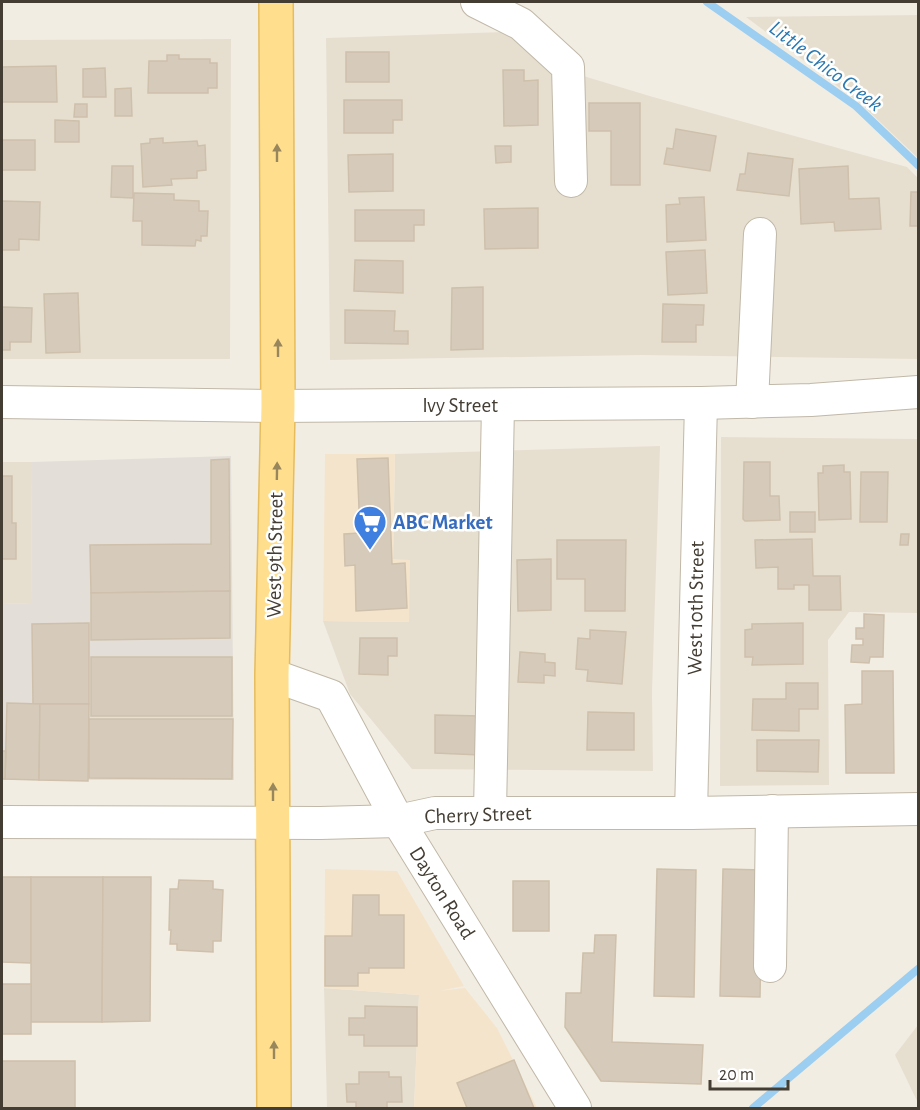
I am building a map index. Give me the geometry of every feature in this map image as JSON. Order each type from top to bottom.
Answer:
[{"type":"main road","name":"West 9th Street","points":[[274,1108],[272,675],[278,406],[276,2]]},
{"type":"street","points":[[477,2],[521,24],[568,67],[571,181]]},
{"type":"street","points":[[752,402],[760,234]]},
{"type":"street","name":"Ivy Street","points":[[2,402],[278,406],[701,403],[811,400],[918,392]]},
{"type":"street","name":"West 10th Street","points":[[691,813],[701,403]]},
{"type":"street","points":[[490,812],[498,405]]},
{"type":"street","name":"Dayton Road","points":[[272,675],[331,696],[398,822],[575,1108]]},
{"type":"street","name":"Cherry Street","points":[[2,822],[274,824],[398,822],[435,813],[691,813],[918,809]]},
{"type":"street","points":[[770,966],[772,811]]},
{"type":"shaded area","points":[[918,15],[918,158],[861,104],[746,17]]},
{"type":"shaded area","points":[[504,32],[547,65],[653,97],[907,167],[918,178],[918,359],[642,355],[330,360],[326,38]]},
{"type":"shaded area","points":[[231,39],[230,359],[2,359],[2,40]]},
{"type":"shaded area","points":[[721,437],[918,439],[918,613],[849,612],[828,640],[829,785],[720,786]]},
{"type":"shaded area","points":[[660,446],[652,692],[653,771],[412,769],[350,694],[323,621],[409,622],[409,560],[393,560],[395,454]]},
{"type":"shaded area","points":[[325,454],[395,454],[393,559],[410,560],[409,622],[323,621]]},
{"type":"shaded area","points":[[231,456],[234,780],[2,780],[2,604],[32,603],[31,462]]},
{"type":"shaded area","points":[[2,462],[31,462],[32,603],[2,604]]},
{"type":"shaded area","points":[[325,869],[397,871],[464,986],[439,991],[465,988],[497,1028],[537,1108],[414,1108],[419,995],[324,988]]},
{"type":"shaded area","points":[[324,988],[419,995],[414,1108],[327,1108]]},
{"type":"shaded area","points":[[918,1025],[918,1103],[895,1055]]},
{"type":"building","points":[[346,52],[389,52],[389,82],[346,82]]},
{"type":"building","points":[[167,55],[179,55],[179,59],[210,59],[210,63],[217,63],[217,88],[208,88],[208,93],[148,93],[149,61],[167,61]]},
{"type":"building","points":[[56,66],[57,102],[2,102],[2,67]]},
{"type":"building","points":[[105,68],[106,97],[83,97],[83,69]]},
{"type":"building","points":[[503,70],[524,70],[524,81],[538,80],[538,125],[504,126]]},
{"type":"building","points":[[131,88],[132,116],[115,116],[115,89]]},
{"type":"building","points":[[344,100],[402,100],[402,120],[393,120],[393,133],[344,133]]},
{"type":"building","points":[[589,103],[640,103],[640,185],[611,185],[611,131],[589,131]]},
{"type":"building","points":[[75,104],[87,104],[87,117],[74,117]]},
{"type":"building","points":[[55,120],[79,121],[79,142],[55,142]]},
{"type":"building","points":[[676,129],[716,136],[710,171],[664,164],[667,148],[673,149]]},
{"type":"building","points":[[163,138],[163,143],[197,141],[198,146],[205,145],[206,170],[197,171],[197,178],[171,179],[172,185],[143,187],[141,144],[150,143],[150,139]]},
{"type":"building","points":[[2,140],[35,140],[35,170],[2,170]]},
{"type":"building","points":[[495,146],[511,146],[511,162],[496,163]]},
{"type":"building","points":[[748,153],[793,159],[789,196],[737,190],[740,174],[745,174]]},
{"type":"building","points":[[393,154],[393,191],[349,192],[348,155]]},
{"type":"building","points":[[112,166],[133,166],[133,198],[111,197]]},
{"type":"building","points":[[848,166],[849,199],[879,198],[881,229],[835,231],[834,222],[801,224],[799,169]]},
{"type":"building","points":[[911,192],[918,192],[918,226],[910,226]]},
{"type":"building","points":[[134,193],[174,194],[174,200],[199,201],[199,211],[208,211],[207,236],[201,236],[201,241],[196,240],[195,246],[142,245],[142,221],[133,221]]},
{"type":"building","points":[[704,197],[706,240],[667,242],[666,205],[680,204],[679,198]]},
{"type":"building","points":[[2,201],[40,202],[39,240],[19,239],[19,250],[2,250]]},
{"type":"building","points":[[538,208],[538,248],[485,249],[484,209]]},
{"type":"building","points":[[355,210],[424,210],[424,225],[414,225],[414,241],[355,241]]},
{"type":"building","points":[[705,250],[707,293],[668,295],[666,252]]},
{"type":"building","points":[[355,260],[403,261],[403,293],[354,291]]},
{"type":"building","points":[[483,287],[483,349],[451,350],[452,288]]},
{"type":"building","points":[[78,293],[80,352],[46,353],[44,294]]},
{"type":"building","points":[[663,304],[704,305],[703,325],[696,325],[696,342],[662,342]]},
{"type":"building","points":[[2,307],[32,308],[31,342],[10,342],[10,350],[2,350]]},
{"type":"building","points":[[345,310],[395,311],[394,331],[408,331],[408,344],[345,343]]},
{"type":"building","points":[[388,458],[392,564],[405,563],[407,608],[356,611],[355,565],[345,566],[344,534],[360,533],[357,459]]},
{"type":"building","points":[[229,459],[230,591],[91,593],[90,545],[211,544],[211,460]]},
{"type":"building","points":[[744,462],[770,462],[770,496],[779,496],[780,520],[745,521],[743,519]]},
{"type":"building","points":[[844,465],[844,472],[850,472],[851,519],[819,520],[818,473],[823,473],[823,466]]},
{"type":"building","points":[[861,472],[888,472],[887,522],[860,522]]},
{"type":"building","points":[[2,476],[12,476],[12,523],[16,523],[16,559],[2,559]]},
{"type":"building","points":[[790,512],[815,512],[815,532],[790,532]]},
{"type":"building","points":[[901,534],[909,534],[908,545],[900,545]]},
{"type":"building","points":[[812,539],[813,576],[840,576],[841,610],[809,610],[809,585],[794,585],[794,589],[778,589],[778,567],[756,568],[755,540]]},
{"type":"building","points":[[557,540],[626,540],[625,611],[585,611],[585,579],[557,579]]},
{"type":"building","points":[[551,559],[551,610],[518,611],[517,560]]},
{"type":"building","points":[[230,591],[230,638],[91,640],[91,593]]},
{"type":"building","points":[[864,614],[884,615],[883,657],[870,657],[869,663],[851,662],[852,645],[863,645],[863,639],[856,639],[856,628],[864,628]]},
{"type":"building","points":[[89,623],[89,704],[33,704],[32,624]]},
{"type":"building","points":[[803,623],[803,664],[752,665],[753,657],[745,657],[745,630],[752,629],[752,624]]},
{"type":"building","points":[[590,630],[626,632],[622,684],[587,681],[588,670],[576,669],[578,638],[590,639]]},
{"type":"building","points":[[360,638],[397,638],[397,656],[388,656],[388,675],[359,674]]},
{"type":"building","points":[[520,652],[545,654],[545,662],[555,663],[555,676],[544,675],[544,683],[518,682]]},
{"type":"building","points":[[91,657],[232,657],[232,716],[91,716]]},
{"type":"building","points":[[862,671],[893,671],[894,773],[846,773],[845,705],[862,704]]},
{"type":"building","points":[[786,683],[818,683],[818,709],[799,709],[799,731],[752,730],[753,699],[786,699]]},
{"type":"building","points":[[7,703],[40,704],[39,780],[5,779]]},
{"type":"building","points":[[40,704],[89,704],[88,781],[39,780]]},
{"type":"building","points":[[588,712],[634,713],[634,750],[587,750]]},
{"type":"building","points":[[435,715],[481,716],[480,755],[435,753]]},
{"type":"building","points":[[89,719],[233,719],[232,779],[89,778]]},
{"type":"building","points":[[757,740],[819,740],[818,772],[757,771]]},
{"type":"building","points":[[2,751],[6,751],[5,779],[2,779]]},
{"type":"building","points":[[657,869],[696,870],[694,997],[654,996]]},
{"type":"building","points":[[723,869],[762,870],[760,997],[720,996]]},
{"type":"building","points":[[2,877],[31,877],[31,963],[2,962]]},
{"type":"building","points":[[31,877],[103,877],[102,1022],[31,1022]]},
{"type":"building","points":[[103,877],[151,877],[150,1021],[102,1022]]},
{"type":"building","points":[[179,880],[213,881],[213,889],[223,890],[221,941],[213,941],[213,952],[177,950],[177,944],[170,944],[170,889],[178,889]]},
{"type":"building","points":[[513,881],[549,881],[549,931],[513,931]]},
{"type":"building","points":[[353,895],[379,895],[379,915],[404,915],[404,968],[369,968],[369,973],[358,973],[358,986],[325,986],[325,936],[352,936]]},
{"type":"building","points":[[595,935],[616,935],[612,1042],[703,1045],[701,1084],[601,1081],[565,1027],[566,993],[581,993],[583,953],[594,953]]},
{"type":"building","points":[[2,984],[31,984],[31,1034],[2,1034]]},
{"type":"building","points":[[365,1006],[417,1007],[417,1046],[364,1046],[364,1035],[349,1035],[349,1018],[365,1018]]},
{"type":"building","points":[[514,1060],[534,1108],[467,1108],[457,1083]]},
{"type":"building","points":[[2,1061],[75,1061],[75,1108],[2,1108]]},
{"type":"building","points":[[359,1072],[389,1072],[389,1077],[401,1077],[402,1102],[387,1102],[387,1108],[356,1108],[356,1102],[347,1102],[346,1084],[359,1084]]},
{"type":"waterway","name":"Little Chico Creek","points":[[707,2],[856,106],[918,165]]},
{"type":"waterway","name":"Little Chico Creek","points":[[753,1108],[918,969]]},
{"type":"place","name":"ABC Market","points":[[370,551]]}]
